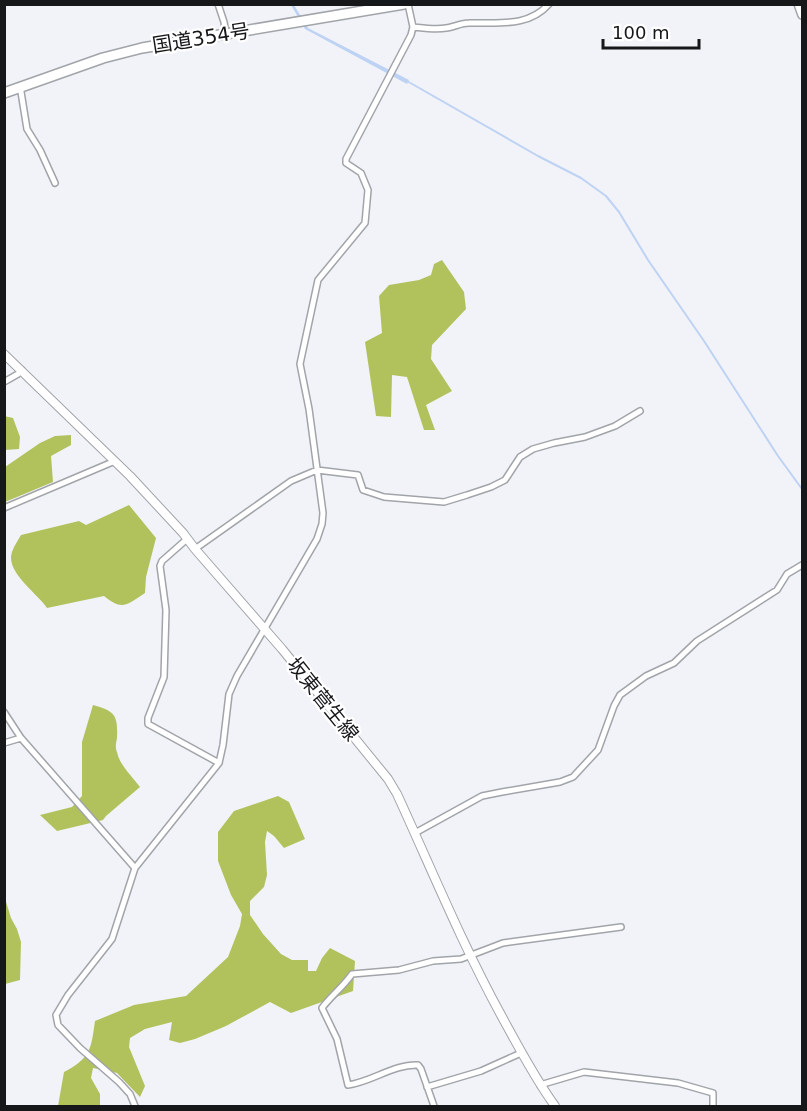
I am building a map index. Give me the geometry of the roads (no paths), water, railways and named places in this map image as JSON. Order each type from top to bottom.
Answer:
[{"type":"highway","name":"国道354号","points":[[4,93],[123,52],[406,4]]},
{"type":"main road","name":"坂東菅生線","points":[[4,354],[130,476],[188,539],[388,779],[493,1002],[520,1053],[555,1107]]},
{"type":"street","points":[[218,4],[226,34]]},
{"type":"street","points":[[135,1107],[130,1094],[119,1082],[58,1025],[56,1015],[68,995],[112,939],[135,868],[219,763],[229,694],[237,676],[317,539],[323,513],[309,409],[300,364],[318,280],[364,223],[368,190],[362,173],[346,163],[346,159],[411,34],[413,27],[406,4]]},
{"type":"street","points":[[413,27],[444,29],[466,23],[516,23],[543,11],[549,4]]},
{"type":"street","points":[[798,4],[802,15]]},
{"type":"street","points":[[21,87],[27,129],[40,150],[55,183]]},
{"type":"street","points":[[4,381],[22,370]]},
{"type":"street","points":[[195,549],[291,481],[317,470],[358,475],[363,490],[384,497],[444,502],[491,487],[505,480],[520,457],[533,449],[585,437],[615,426],[640,411]]},
{"type":"street","points":[[4,508],[115,461]]},
{"type":"street","points":[[188,539],[162,561],[160,566],[166,610],[164,677],[148,718],[148,724],[219,763]]},
{"type":"street","points":[[415,833],[482,796],[560,782],[573,777],[598,750],[620,695],[646,676],[674,663],[697,641],[777,590],[787,574],[802,565]]},
{"type":"street","points":[[4,712],[21,738],[135,868]]},
{"type":"street","points":[[4,743],[21,738]]},
{"type":"street","points":[[434,1107],[421,1069],[415,1064],[348,1085],[337,1039],[322,1008],[330,997],[344,986],[352,974],[399,970],[433,961],[461,959],[503,944],[621,927]]},
{"type":"street","points":[[427,1087],[481,1071],[520,1053]]},
{"type":"street","points":[[540,1085],[584,1072],[678,1083],[713,1093],[713,1107]]},
{"type":"water","points":[[291,5],[294,5],[308,28],[409,80],[407,84],[305,29]]},
{"type":"waterway","points":[[407,81],[581,178],[606,196],[619,212],[648,260],[802,489]]}]
